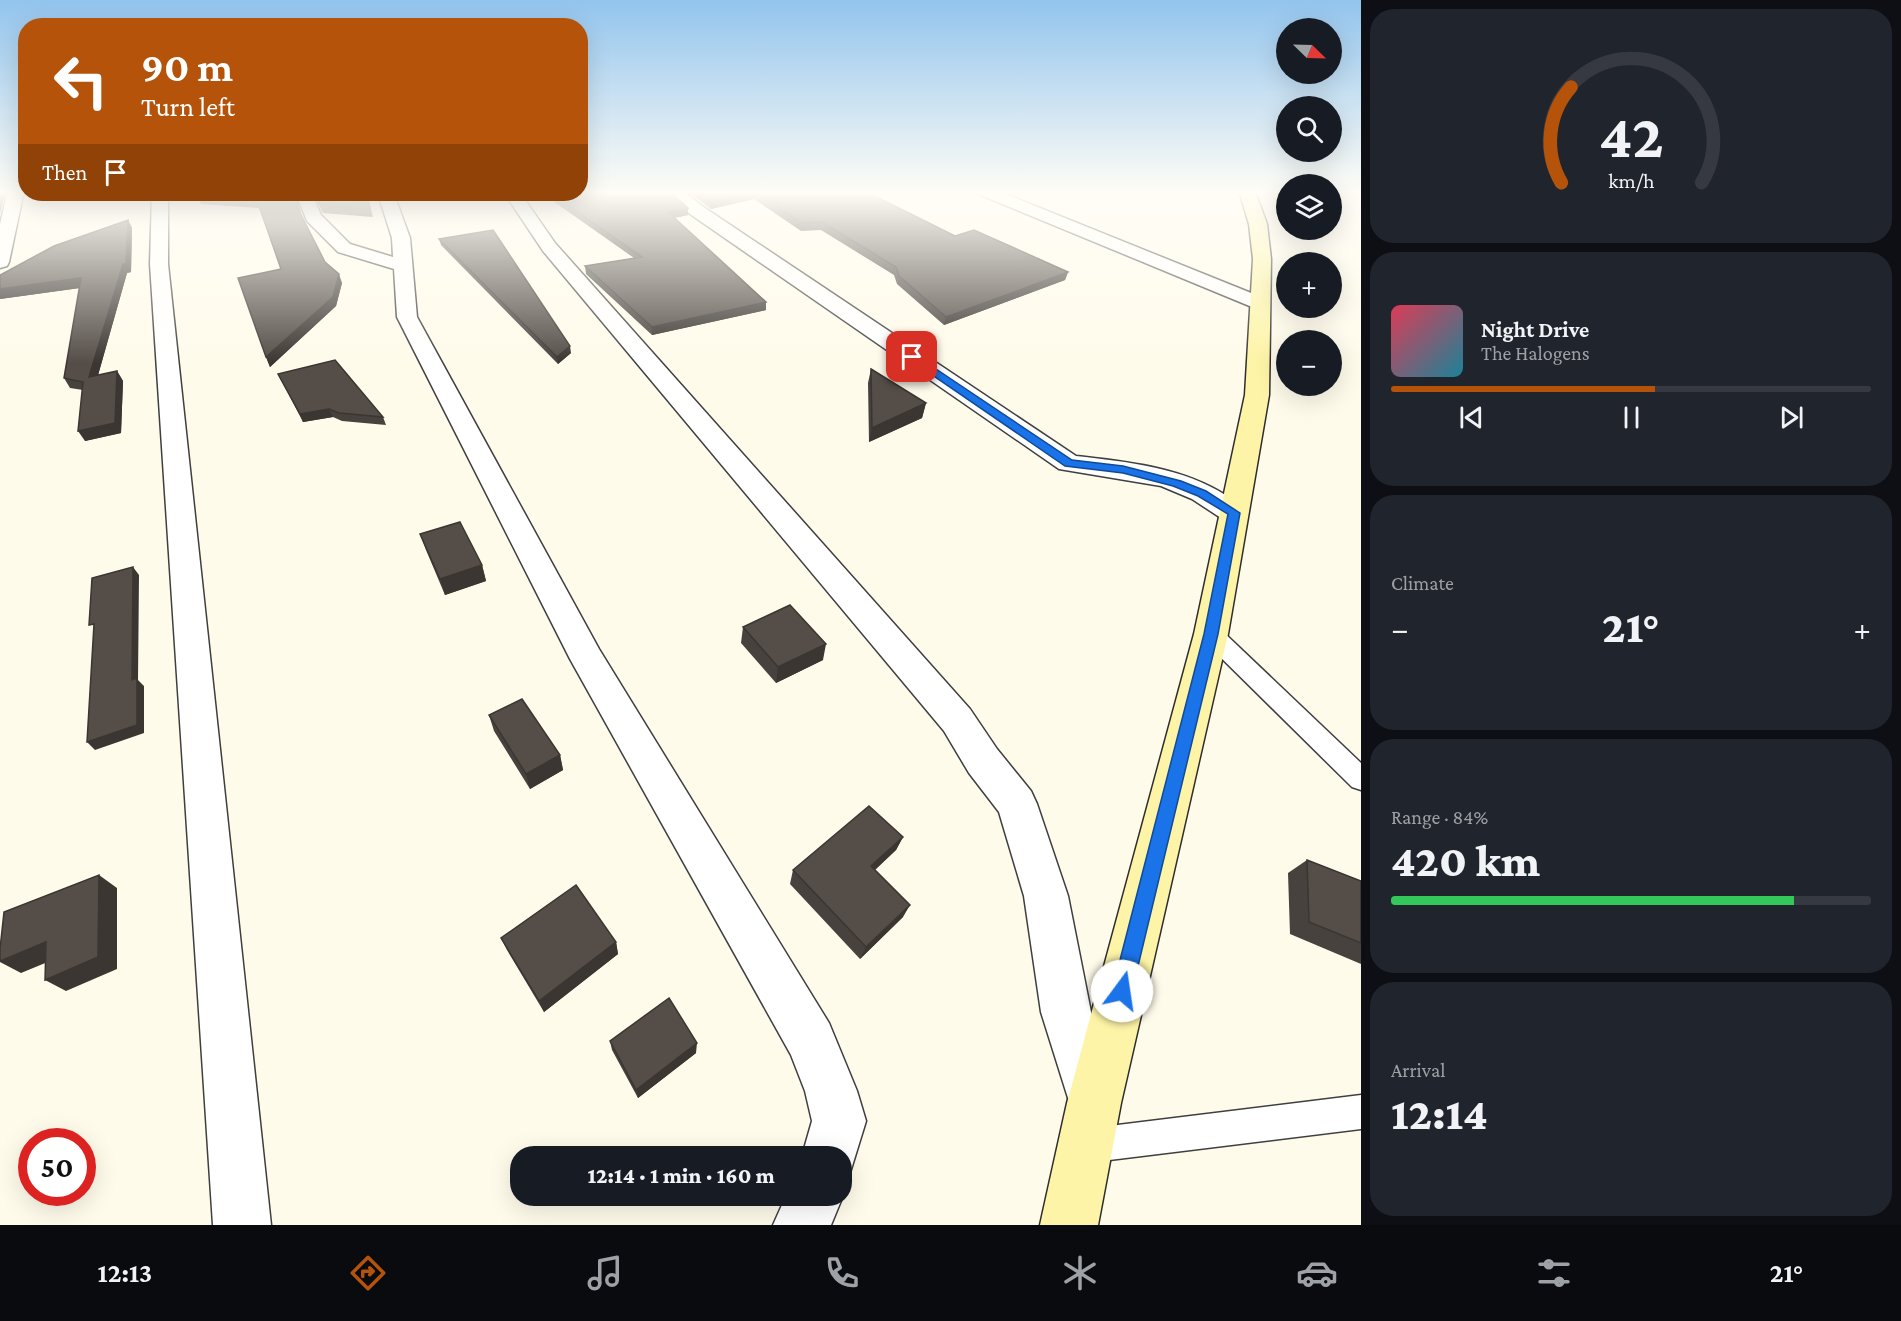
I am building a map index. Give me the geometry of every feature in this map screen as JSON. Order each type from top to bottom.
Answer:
[{"type":"main road","points":[[1069,1225],[1094,1103],[1211,634],[1257,395],[1261,248]]},
{"type":"street","points":[[160,248],[160,276],[242,1225]]},
{"type":"street","points":[[345,248],[404,266]]},
{"type":"street","points":[[403,248],[407,316],[587,659],[811,1041],[831,1091],[839,1121],[832,1146]]},
{"type":"street","points":[[550,248],[957,720],[983,761],[1017,804],[1046,896],[1066,1012],[1094,1103]]},
{"type":"street","points":[[752,248],[1069,463],[1123,469],[1177,484],[1202,494],[1234,513]]},
{"type":"street","points":[[1124,248],[1259,303]]},
{"type":"street","points":[[802,1225],[811,1206]]},
{"type":"lane","points":[[1211,634],[1361,779]]},
{"type":"lane","points":[[1084,1146],[1361,1112]]},
{"type":"building","points":[[50,248],[127,248],[126,263],[123,264],[89,377],[117,371],[115,423],[78,431],[83,382],[64,378],[81,278],[0,289],[0,275]]},
{"type":"building","points":[[274,248],[318,248],[325,262],[339,274],[333,297],[266,357],[238,278],[281,269]]},
{"type":"building","points":[[448,248],[505,248],[570,346],[557,357]]},
{"type":"building","points":[[629,248],[707,248],[766,302],[652,327],[585,266],[642,257]]},
{"type":"building","points":[[865,248],[1015,248],[1068,272],[946,317],[899,276],[896,267]]},
{"type":"building","points":[[335,360],[383,417],[339,413],[329,409],[300,414],[278,374]]},
{"type":"building","points":[[871,369],[926,403],[872,428]]},
{"type":"building","points":[[460,522],[482,565],[440,579],[420,534]]},
{"type":"building","points":[[133,567],[132,680],[137,678],[137,725],[87,742],[94,624],[89,625],[92,578]]},
{"type":"building","points":[[790,605],[826,644],[778,667],[743,627]]},
{"type":"building","points":[[522,699],[560,755],[526,774],[489,715]]},
{"type":"building","points":[[869,806],[903,837],[871,866],[910,905],[866,947],[793,870]]},
{"type":"building","points":[[1307,860],[1361,881],[1361,943],[1309,922]]},
{"type":"building","points":[[99,875],[98,957],[45,980],[46,942],[0,961],[4,912]]},
{"type":"building","points":[[576,885],[616,942],[539,1001],[501,938]]},
{"type":"building","points":[[669,998],[697,1043],[636,1090],[610,1041]]},
{"type":"route","points":[[912,357],[1069,463],[1123,469],[1177,484],[1202,494],[1234,513],[1211,634],[1122,991]]}]
